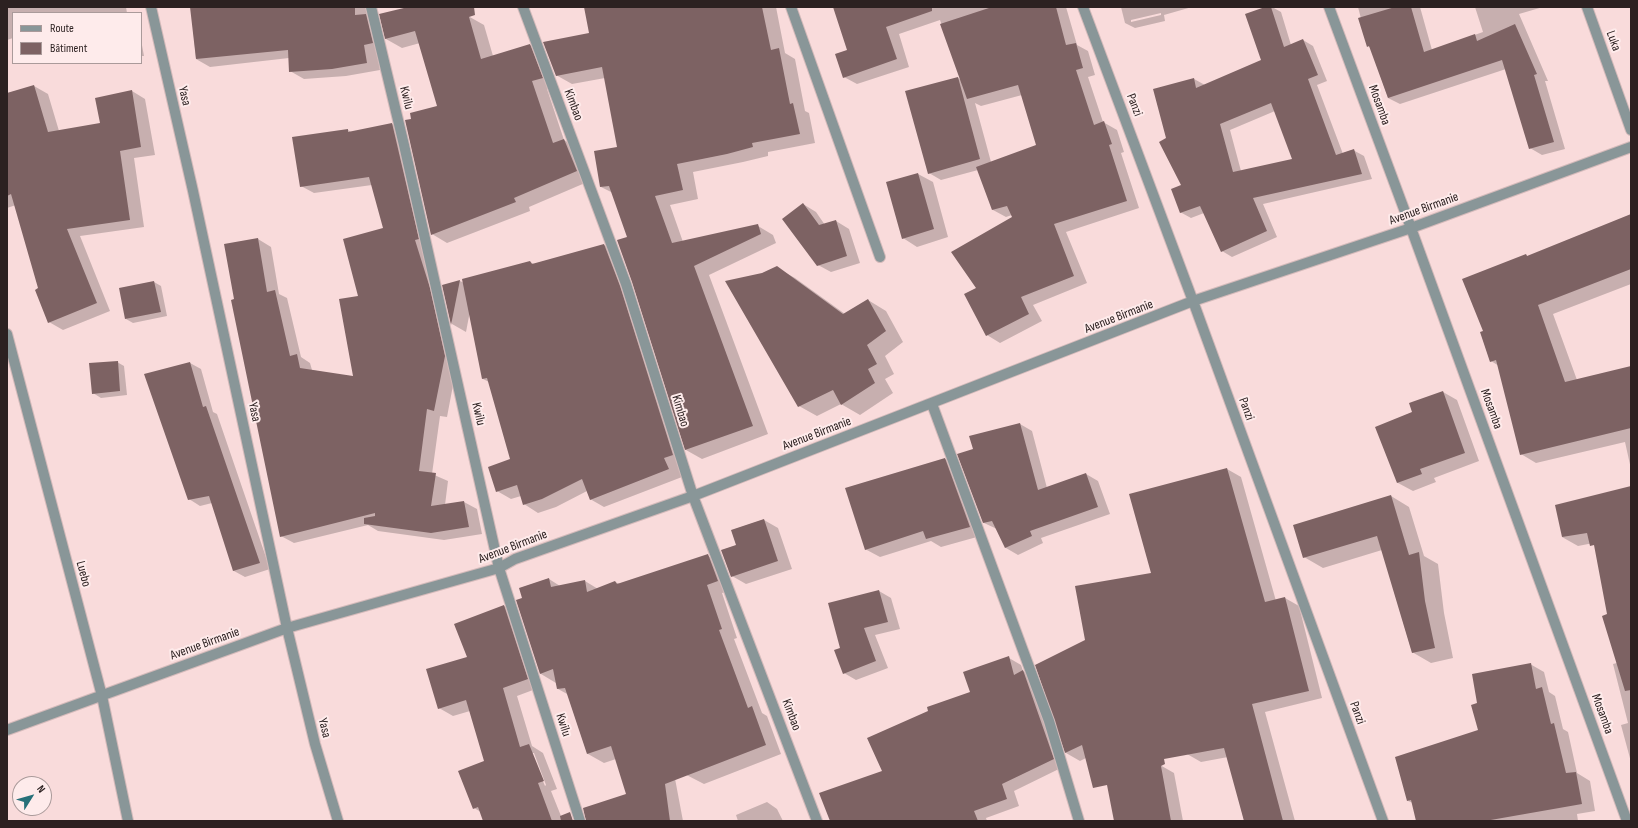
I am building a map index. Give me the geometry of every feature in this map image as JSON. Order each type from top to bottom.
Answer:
[{"type":"street","name":"Yasa","points":[[151,7],[193,192],[287,628],[315,744],[338,821]]},
{"type":"street","name":"Kwilu","points":[[371,7],[404,145],[499,568],[580,821]]},
{"type":"street","name":"Kimbao","points":[[523,7],[626,284],[693,496],[817,821]]},
{"type":"street","points":[[791,7],[880,257]]},
{"type":"street","name":"Panzi","points":[[1083,7],[1193,301],[1383,821]]},
{"type":"street","name":"Mosamba","points":[[1329,7],[1627,821]]},
{"type":"street","name":"Luka","points":[[1587,7],[1631,130]]},
{"type":"street","name":"Avenue Birmanie","points":[[7,730],[287,628],[499,568],[515,560],[693,496],[1193,301],[1411,228],[1631,147]]},
{"type":"street","name":"Luebo","points":[[7,334],[102,696],[128,821]]},
{"type":"street","points":[[932,404],[1049,721],[1079,821]]},
{"type":"building","points":[[190,7],[355,7],[355,15],[366,14],[373,43],[364,45],[367,63],[332,69],[289,72],[288,50],[196,59]]},
{"type":"building","points":[[408,7],[474,7],[475,15],[469,17],[481,59],[530,44],[543,78],[532,81],[553,143],[564,139],[577,171],[514,198],[516,202],[431,235],[405,120],[411,119],[410,113],[437,106],[415,31],[385,39],[379,14]]},
{"type":"building","points":[[584,7],[762,7],[771,50],[779,48],[790,104],[793,103],[800,134],[752,143],[753,147],[677,164],[683,190],[655,196],[672,243],[758,224],[761,234],[694,266],[753,426],[685,450],[632,282],[617,240],[627,237],[609,186],[600,187],[594,151],[617,147],[602,67],[556,76],[543,42],[589,33]]},
{"type":"building","points":[[833,7],[932,7],[932,11],[886,27],[897,59],[843,78],[835,54],[847,50]]},
{"type":"building","points":[[992,7],[1056,7],[1066,45],[1076,43],[1083,68],[1076,70],[1094,125],[1104,121],[1112,144],[1109,145],[1127,201],[1054,224],[1074,276],[1021,297],[1029,314],[986,336],[964,294],[976,288],[951,252],[1012,217],[1007,206],[992,210],[976,167],[1036,145],[1018,85],[967,99],[940,24]]},
{"type":"building","points":[[1265,7],[1271,7],[1284,47],[1303,39],[1318,75],[1308,79],[1336,155],[1354,149],[1362,174],[1253,198],[1267,231],[1221,252],[1200,206],[1180,213],[1171,189],[1181,185],[1159,142],[1166,138],[1153,89],[1194,78],[1196,88],[1261,60],[1245,14]],"holes":[[[1271,103],[1292,159],[1233,172],[1220,124]]]},
{"type":"building","points":[[1395,7],[1411,7],[1424,52],[1475,34],[1477,41],[1515,24],[1537,74],[1534,75],[1554,142],[1529,149],[1502,60],[1388,98],[1369,46],[1367,47],[1358,18]]},
{"type":"building","points":[[958,77],[980,159],[928,174],[905,91]]},
{"type":"building","points":[[34,85],[48,132],[100,123],[95,98],[132,90],[141,147],[120,151],[130,220],[67,229],[97,303],[48,323],[35,290],[38,288],[11,194],[7,196],[7,93]]},
{"type":"building","points":[[392,123],[419,239],[415,240],[430,288],[445,356],[434,411],[427,409],[419,471],[436,473],[431,506],[464,501],[469,527],[431,533],[364,524],[364,518],[375,516],[375,513],[280,537],[231,300],[234,299],[224,244],[258,238],[267,292],[275,290],[290,356],[297,354],[300,368],[353,376],[339,299],[358,296],[343,239],[383,228],[369,177],[300,187],[292,137],[348,129],[348,132]]},
{"type":"building","points":[[918,173],[934,229],[902,239],[886,182]]},
{"type":"building","points":[[803,203],[819,225],[836,220],[847,256],[817,266],[782,219]]},
{"type":"building","points":[[1631,214],[1631,269],[1538,305],[1565,382],[1631,366],[1631,428],[1520,455],[1496,360],[1490,362],[1480,332],[1483,331],[1462,279],[1526,254],[1527,256]]},
{"type":"building","points":[[604,244],[620,286],[673,455],[664,458],[669,469],[590,500],[582,479],[542,499],[523,505],[517,485],[496,492],[488,467],[510,459],[487,378],[482,379],[462,279],[530,261],[532,264]]},
{"type":"building","points":[[777,266],[843,314],[868,299],[886,331],[867,345],[877,364],[868,369],[875,383],[841,405],[833,390],[798,407],[725,281],[762,273]]},
{"type":"building","points":[[460,280],[451,325],[442,285]]},
{"type":"building","points":[[154,281],[161,312],[125,319],[119,288]]},
{"type":"building","points":[[118,361],[120,391],[92,394],[89,363]]},
{"type":"building","points":[[190,362],[203,407],[206,406],[260,563],[233,571],[209,496],[188,500],[144,374]]},
{"type":"building","points":[[1443,391],[1465,453],[1420,469],[1422,474],[1397,483],[1375,427],[1412,412],[1409,403]]},
{"type":"building","points":[[1020,423],[1038,490],[1086,473],[1098,507],[1030,531],[1032,536],[1005,548],[992,521],[983,523],[957,454],[973,449],[969,436]]},
{"type":"building","points":[[945,458],[970,527],[926,539],[923,531],[865,550],[845,488]]},
{"type":"building","points":[[1227,468],[1265,602],[1285,597],[1309,691],[1252,704],[1283,821],[1244,821],[1224,748],[1164,759],[1165,764],[1161,766],[1171,821],[1114,821],[1107,785],[1093,788],[1082,745],[1065,753],[1035,665],[1085,640],[1075,586],[1151,573],[1129,494]]},
{"type":"building","points":[[1631,486],[1631,690],[1625,691],[1602,616],[1607,614],[1594,545],[1590,546],[1587,533],[1562,537],[1555,505]]},
{"type":"building","points":[[1391,495],[1409,555],[1419,552],[1425,601],[1435,648],[1412,653],[1377,536],[1303,558],[1293,525]]},
{"type":"building","points":[[764,519],[778,561],[731,577],[721,550],[736,545],[731,530]]},
{"type":"building","points":[[708,554],[718,581],[707,585],[722,629],[719,630],[748,708],[752,706],[766,745],[665,784],[670,821],[586,821],[583,808],[626,794],[611,746],[587,754],[565,688],[557,689],[553,669],[540,674],[516,600],[522,598],[519,588],[549,578],[551,587],[585,580],[587,592],[615,581],[617,584]]},
{"type":"building","points":[[879,590],[888,622],[864,628],[876,661],[843,674],[834,650],[840,648],[828,603]]},
{"type":"building","points":[[504,605],[528,679],[503,688],[520,747],[529,744],[544,781],[538,783],[552,821],[483,821],[478,807],[473,809],[458,771],[484,761],[466,700],[438,709],[426,669],[467,657],[454,624]]},
{"type":"building","points":[[1009,656],[1014,675],[1023,670],[1054,759],[1002,784],[1007,799],[974,811],[978,821],[830,821],[819,793],[882,771],[867,738],[928,711],[927,707],[970,692],[963,672]]},
{"type":"building","points":[[1531,663],[1536,689],[1542,687],[1551,724],[1554,723],[1566,773],[1576,772],[1582,804],[1485,821],[1416,821],[1411,800],[1407,801],[1395,757],[1478,730],[1471,705],[1477,703],[1472,674]]},
{"type":"building","points":[[570,812],[573,821],[561,821],[560,816]]}]
